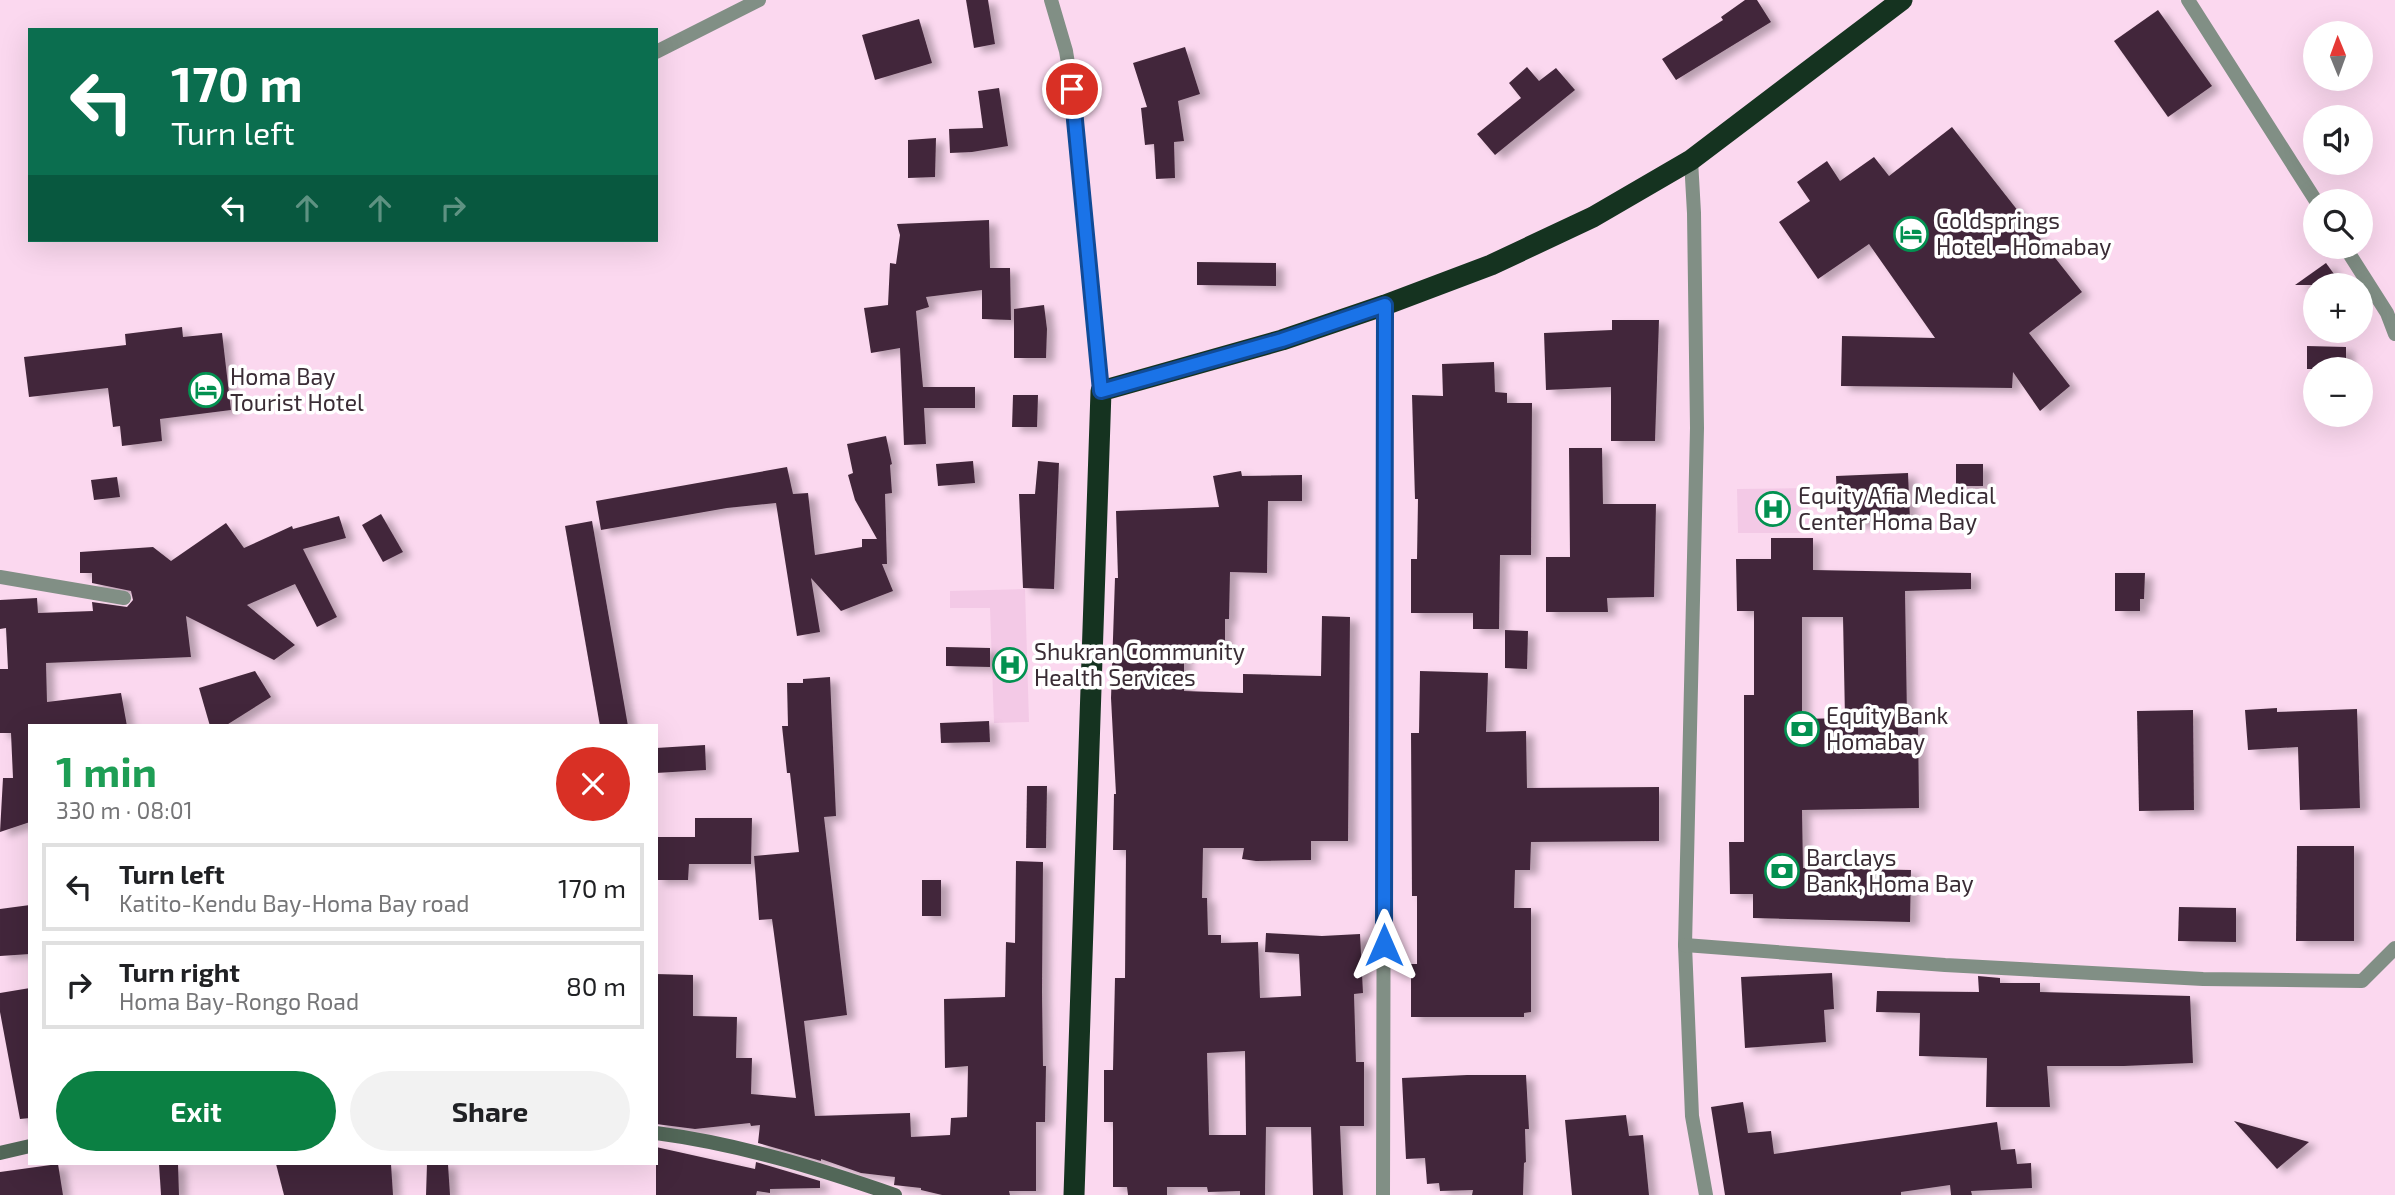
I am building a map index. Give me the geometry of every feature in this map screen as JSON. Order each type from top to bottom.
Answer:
[{"type":"highway","points":[[1074,1195],[1101,391],[1282,340],[1385,305],[1491,265],[1581,222],[1691,160],[1902,0]]},
{"type":"street","points":[[658,51],[760,0]]},
{"type":"street","points":[[1051,0],[1066,51],[1075,108],[1101,391]]},
{"type":"street","points":[[2189,0],[2308,189]]},
{"type":"street","points":[[1691,160],[1695,213],[1697,428],[1685,945],[1692,1116],[1706,1195]]},
{"type":"street","points":[[2352,259],[2386,313],[2395,334]]},
{"type":"street","points":[[1383,1195],[1385,305]]},
{"type":"street","points":[[0,578],[124,598]]},
{"type":"street","points":[[1685,945],[1945,965],[2203,979],[2362,981],[2395,948]]},
{"type":"street","points":[[658,1133],[700,1139],[796,1162],[895,1195]]},
{"type":"street","points":[[0,1153],[28,1146]]},
{"type":"shaded area","name":"Equity Afia Medical Center Homa Bay","points":[[1808,488],[1808,519],[1821,520],[1821,533],[1738,533],[1737,489]]},
{"type":"shaded area","name":"Shukran Community Health Services","points":[[1025,589],[1029,722],[994,723],[990,608],[950,608],[950,591]]},
{"type":"building","points":[[966,0],[988,0],[995,44],[974,48]]},
{"type":"building","points":[[1745,0],[1757,0],[1771,22],[1676,80],[1662,59],[1723,20],[1721,17]]},
{"type":"building","points":[[2158,10],[2212,86],[2168,117],[2114,41]]},
{"type":"building","points":[[919,19],[932,63],[875,80],[862,35]]},
{"type":"building","points":[[1185,47],[1200,94],[1178,101],[1184,141],[1174,142],[1175,178],[1156,179],[1154,144],[1145,145],[1141,108],[1147,107],[1133,63]]},
{"type":"building","points":[[1527,67],[1539,81],[1556,68],[1575,90],[1495,155],[1477,134],[1521,98],[1509,83]]},
{"type":"building","points":[[999,88],[1008,146],[950,153],[949,129],[983,128],[978,91]]},
{"type":"building","points":[[1952,127],[2082,292],[2029,333],[2070,386],[2040,411],[2013,372],[2012,388],[1841,386],[1842,336],[1935,338],[1869,244],[1818,279],[1779,222],[1810,201],[1797,182],[1827,161],[1840,181],[1874,157],[1889,176]]},
{"type":"building","points":[[936,138],[935,177],[908,178],[908,140]]},
{"type":"building","points":[[989,220],[990,268],[1010,268],[1011,320],[982,319],[982,290],[926,297],[929,307],[916,311],[923,387],[975,387],[975,408],[924,408],[926,444],[904,445],[900,348],[871,353],[864,308],[888,305],[890,263],[896,264],[900,235],[897,224]]},
{"type":"building","points":[[1197,262],[1276,263],[1276,286],[1197,285]]},
{"type":"building","points":[[2326,263],[2333,273],[2312,273]]},
{"type":"building","points":[[1044,305],[1046,358],[1014,358],[1014,309]]},
{"type":"building","points":[[1612,320],[1659,320],[1655,441],[1611,441],[1611,387],[1546,390],[1544,333],[1612,330]]},
{"type":"building","points":[[182,327],[183,337],[222,333],[231,410],[160,419],[162,441],[122,446],[120,426],[113,427],[108,388],[29,397],[24,357],[126,345],[125,334]]},
{"type":"building","points":[[2307,346],[2346,347],[2346,357],[2307,357]]},
{"type":"building","points":[[1494,362],[1495,392],[1507,393],[1507,403],[1532,403],[1531,555],[1500,555],[1499,629],[1473,629],[1473,613],[1411,613],[1411,559],[1417,559],[1418,499],[1415,499],[1412,395],[1443,396],[1442,364]]},
{"type":"building","points":[[1013,395],[1038,395],[1037,427],[1012,427]]},
{"type":"building","points":[[886,436],[892,464],[892,493],[885,494],[887,564],[882,564],[893,591],[841,611],[811,578],[820,632],[797,636],[776,503],[727,508],[601,530],[596,501],[787,467],[793,494],[808,493],[815,555],[862,547],[862,539],[877,539],[855,500],[848,475],[853,473],[847,444]]},
{"type":"building","points":[[1569,448],[1602,448],[1603,504],[1656,504],[1654,597],[1607,598],[1608,612],[1546,612],[1546,557],[1570,557]]},
{"type":"building","points":[[973,461],[975,483],[938,486],[936,464]]},
{"type":"building","points":[[1038,461],[1059,463],[1054,589],[1023,588],[1019,494],[1035,494]]},
{"type":"building","points":[[1956,464],[1983,464],[1983,486],[1956,486]]},
{"type":"building","points":[[1241,471],[1242,476],[1302,475],[1302,501],[1268,501],[1267,573],[1230,572],[1225,652],[1184,653],[1184,691],[1243,693],[1243,674],[1321,676],[1322,616],[1350,617],[1348,841],[1311,841],[1311,860],[1256,861],[1242,859],[1244,848],[1203,848],[1202,898],[1207,898],[1208,935],[1221,935],[1221,943],[1258,942],[1260,998],[1301,996],[1299,954],[1265,952],[1266,933],[1322,936],[1360,934],[1363,993],[1354,994],[1356,1062],[1364,1062],[1364,1126],[1340,1126],[1343,1195],[1313,1195],[1311,1127],[1266,1127],[1265,1195],[1240,1195],[1240,1191],[1208,1192],[1207,1187],[1167,1187],[1167,1195],[1128,1195],[1127,1187],[1113,1187],[1113,1122],[1104,1122],[1104,1070],[1113,1070],[1115,978],[1125,978],[1126,850],[1113,850],[1116,794],[1111,698],[1115,578],[1118,578],[1116,511],[1219,507],[1213,476]],"holes":[[[1245,1051],[1246,1135],[1209,1135],[1207,1053]]]},
{"type":"building","points":[[1908,473],[1910,520],[1838,523],[1836,476]]},
{"type":"building","points":[[117,477],[120,497],[94,500],[91,480]]},
{"type":"building","points":[[381,514],[403,552],[383,562],[362,525]]},
{"type":"building","points":[[339,516],[346,538],[303,549],[337,617],[317,627],[295,584],[247,605],[295,645],[274,660],[186,616],[191,657],[46,663],[47,702],[121,693],[127,724],[28,724],[28,823],[0,832],[3,778],[13,778],[11,733],[0,733],[0,669],[8,669],[6,628],[0,629],[0,600],[37,598],[38,613],[93,611],[92,602],[127,607],[133,600],[131,591],[92,583],[92,573],[80,573],[80,552],[153,547],[171,561],[226,523],[244,548],[292,526],[293,529]]},
{"type":"building","points":[[592,521],[628,724],[600,724],[565,526]]},
{"type":"building","points":[[1771,538],[1813,538],[1813,570],[1971,573],[1971,589],[1905,591],[1907,717],[1918,717],[1919,808],[1802,810],[1803,868],[1911,870],[1910,922],[1753,918],[1753,894],[1730,894],[1729,842],[1744,842],[1744,695],[1754,695],[1754,611],[1737,611],[1736,559],[1771,559]],"holes":[[[1802,617],[1843,617],[1845,718],[1802,719]]]},
{"type":"building","points":[[2115,573],[2145,573],[2144,599],[2140,599],[2140,611],[2115,611]]},
{"type":"building","points":[[1505,630],[1528,631],[1527,669],[1505,668]]},
{"type":"building","points":[[946,647],[990,648],[990,667],[946,666]]},
{"type":"building","points":[[255,671],[271,697],[228,724],[209,724],[199,688]]},
{"type":"building","points":[[1420,671],[1488,673],[1486,732],[1526,731],[1527,788],[1659,787],[1659,841],[1531,842],[1530,870],[1515,870],[1514,908],[1531,908],[1531,1012],[1524,1013],[1524,1017],[1411,1017],[1411,964],[1417,964],[1417,896],[1412,896],[1411,733],[1419,733]]},
{"type":"building","points":[[830,677],[836,816],[824,817],[847,1015],[804,1021],[815,1116],[910,1113],[911,1137],[950,1135],[951,1118],[967,1117],[968,1066],[945,1068],[944,999],[1005,997],[1006,942],[1015,943],[1016,861],[1043,862],[1045,1122],[1036,1122],[1036,1191],[1009,1191],[1010,1195],[942,1195],[921,1188],[894,1185],[895,1177],[861,1173],[821,1159],[758,1143],[760,1125],[751,1126],[750,1123],[695,1129],[658,1124],[658,974],[693,975],[693,1016],[737,1017],[736,1058],[752,1058],[751,1094],[796,1098],[772,919],[759,920],[754,856],[799,852],[782,726],[788,726],[787,683],[803,683],[803,679]]},
{"type":"building","points":[[2277,708],[2277,712],[2357,709],[2360,808],[2300,810],[2298,747],[2248,750],[2245,710]]},
{"type":"building","points":[[2193,710],[2194,810],[2139,811],[2137,711]]},
{"type":"building","points":[[989,721],[990,742],[941,743],[940,723]]},
{"type":"building","points":[[705,745],[706,770],[658,773],[658,748]]},
{"type":"building","points":[[1027,786],[1047,786],[1046,848],[1026,848]]},
{"type":"building","points":[[695,818],[752,818],[751,864],[689,864],[688,880],[658,880],[658,837],[695,837]]},
{"type":"building","points":[[2297,846],[2354,846],[2354,941],[2296,941]]},
{"type":"building","points":[[922,880],[941,880],[941,916],[922,916]]},
{"type":"building","points":[[28,905],[28,954],[0,956],[0,909]]},
{"type":"building","points":[[2179,907],[2236,908],[2236,942],[2178,941]]},
{"type":"building","points":[[1832,973],[1834,1009],[1824,1010],[1826,1042],[1745,1048],[1741,977]]},
{"type":"building","points":[[1978,976],[2000,978],[2000,983],[2040,983],[2040,992],[2190,996],[2193,1063],[2047,1066],[2050,1107],[1986,1107],[1987,1058],[1919,1056],[1920,1013],[1876,1012],[1877,991],[1979,992]]},
{"type":"building","points":[[28,988],[28,1118],[20,1119],[0,1012],[0,993]]},
{"type":"building","points":[[1526,1075],[1529,1129],[1525,1129],[1523,1195],[1472,1195],[1473,1190],[1440,1191],[1439,1183],[1427,1184],[1425,1158],[1406,1159],[1402,1078]]},
{"type":"building","points":[[1743,1102],[1748,1133],[1771,1131],[1774,1154],[1997,1122],[2001,1150],[2015,1149],[2017,1164],[2031,1163],[2032,1188],[1971,1191],[1972,1195],[1951,1195],[1950,1185],[1901,1192],[1901,1195],[1725,1195],[1711,1107]]},
{"type":"building","points":[[1626,1115],[1629,1136],[1643,1135],[1649,1195],[1572,1195],[1565,1120]]},
{"type":"building","points":[[2234,1121],[2309,1142],[2277,1169]]},
{"type":"building","points":[[658,1147],[755,1169],[756,1162],[820,1181],[820,1188],[770,1189],[770,1193],[757,1191],[756,1195],[656,1195]]},
{"type":"building","points":[[58,1165],[63,1195],[0,1195],[0,1172]]},
{"type":"building","points":[[159,1165],[178,1165],[179,1195],[161,1195]]},
{"type":"building","points":[[276,1165],[391,1165],[393,1195],[284,1195]]},
{"type":"building","points":[[427,1165],[448,1165],[450,1195],[426,1195]]},
{"type":"place","name":"Coldsprings Hotel - Homabay","points":[[1911,234]]},
{"type":"place","name":"Homa Bay Tourist Hotel","points":[[206,390]]},
{"type":"place","name":"Equity Afia Medical Center Homa Bay","points":[[1773,509]]},
{"type":"place","name":"Shukran Community Health Services","points":[[1010,665]]},
{"type":"place","name":"Equity Bank Homabay","points":[[1802,729]]},
{"type":"place","name":"Barclays Bank, Homa Bay","points":[[1782,871]]},
{"type":"route","points":[[1072,89],[1101,391],[1282,340],[1385,305],[1384,945]]}]
